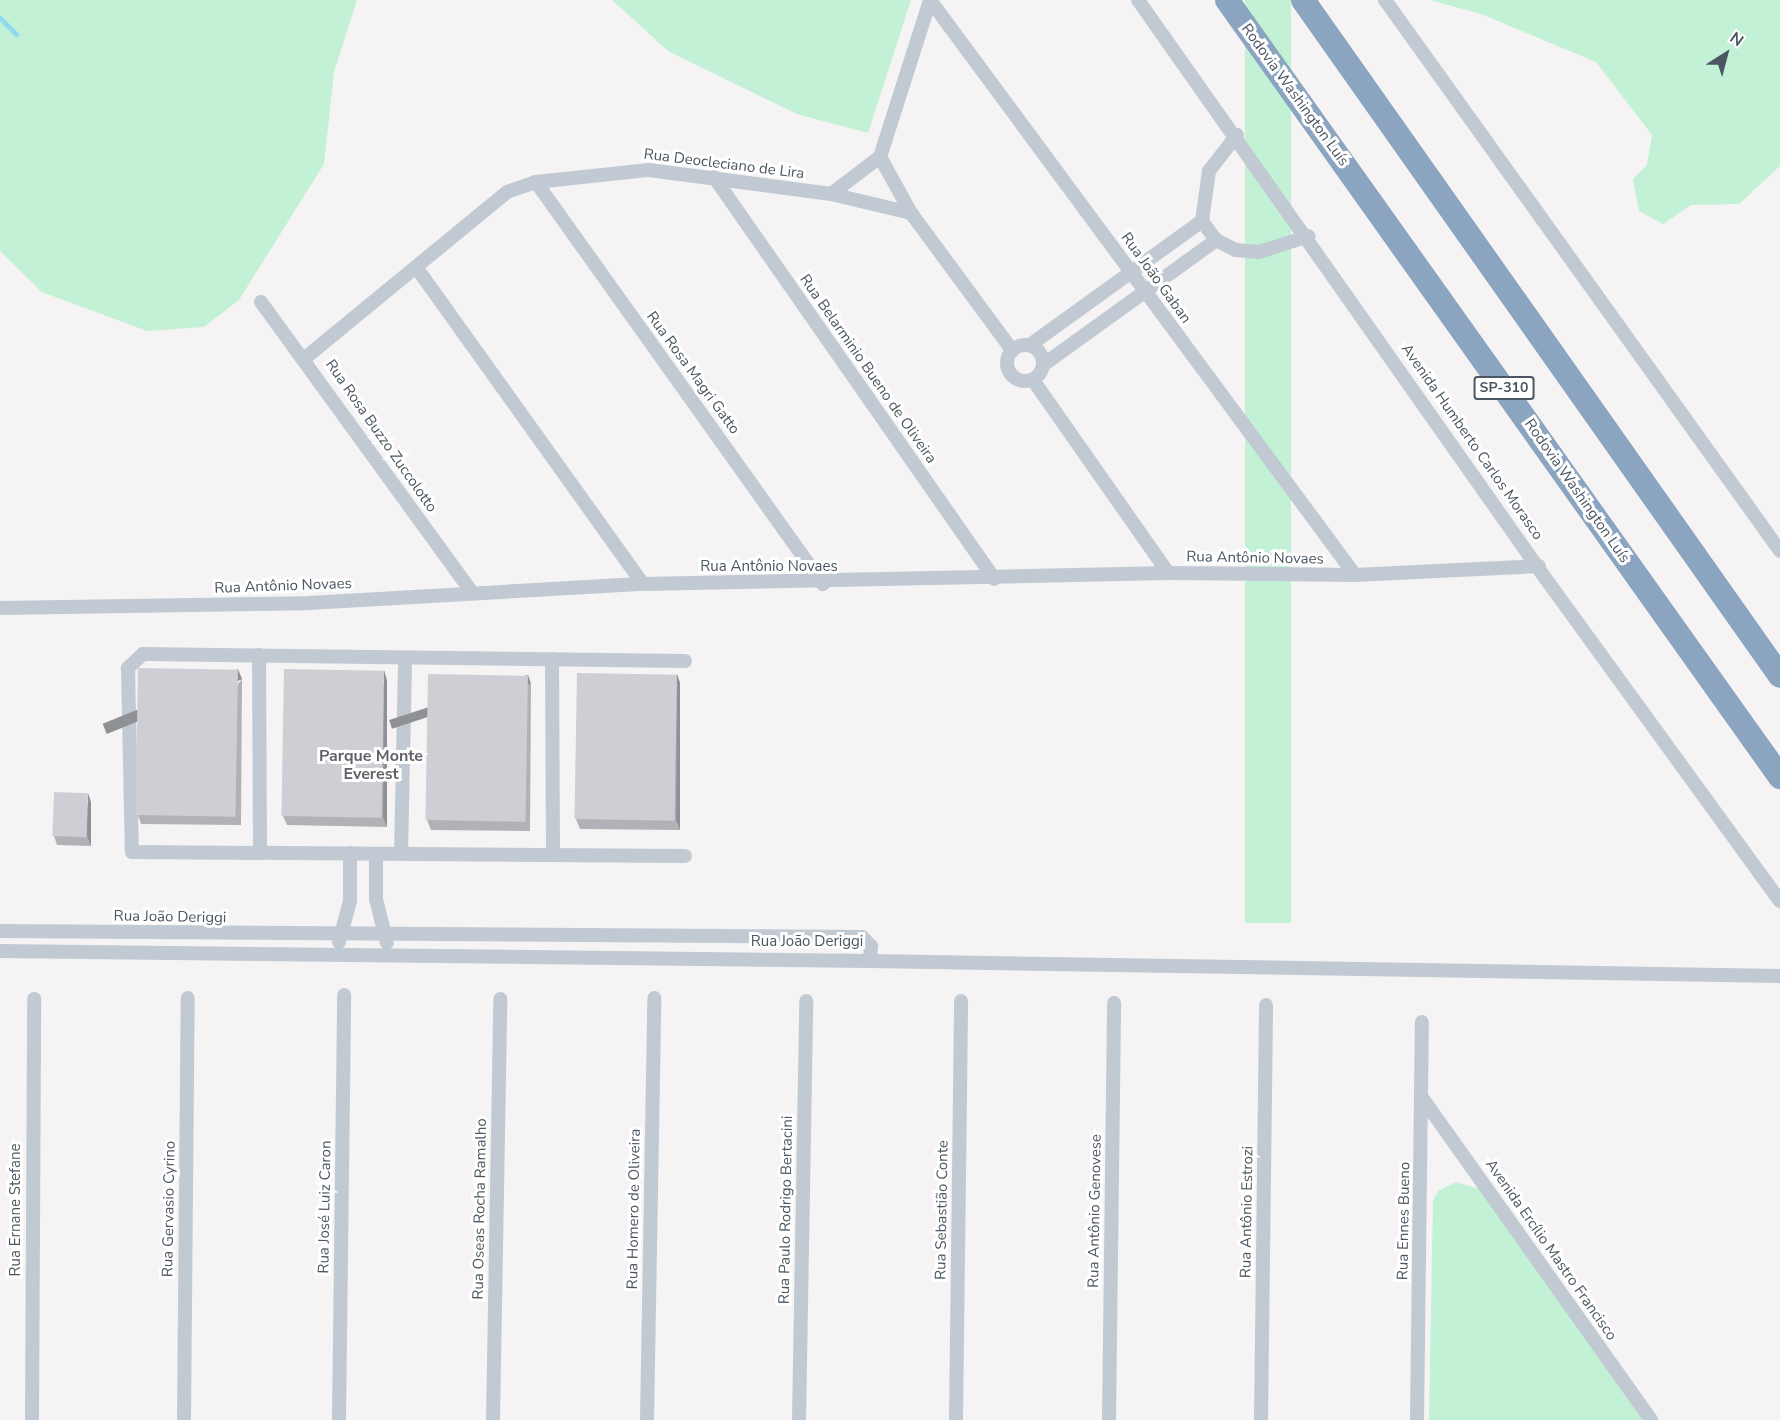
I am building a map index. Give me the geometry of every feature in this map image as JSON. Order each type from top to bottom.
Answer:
[{"type":"highway","name":"Rodovia Washington Luís","points":[[1227,0],[1780,777]]},
{"type":"highway","points":[[1303,0],[1780,676]]},
{"type":"street","points":[[831,194],[880,157],[930,0]]},
{"type":"street","name":"Rua João Gaban","points":[[930,0],[1354,575]]},
{"type":"street","name":"Avenida Humberto Carlos Morasco","points":[[1138,0],[1309,236],[1539,566],[1780,901]]},
{"type":"street","points":[[1385,0],[1780,551]]},
{"type":"street","points":[[1237,135],[1209,171],[1202,221],[1216,240],[1259,252],[1309,236]]},
{"type":"street","points":[[880,157],[911,213],[1012,350]]},
{"type":"street","name":"Rua Deocleciano de Lira","points":[[306,358],[507,192],[536,182],[649,170],[831,194],[911,213]]},
{"type":"street","name":"Rua Belarminio Bueno de Oliveira","points":[[714,177],[994,579]]},
{"type":"street","name":"Rua Rosa Magri Gatto","points":[[536,182],[823,584]]},
{"type":"street","points":[[1168,573],[1033,380],[1010,374],[1006,362],[1012,350],[1030,345],[1202,221]]},
{"type":"street","points":[[1033,380],[1043,365],[1216,240]]},
{"type":"street","points":[[416,267],[643,584]]},
{"type":"street","name":"Rua Rosa Buzzo Zuccolotto","points":[[261,302],[306,358],[471,591]]},
{"type":"street","points":[[1030,345],[1040,353],[1043,365]]},
{"type":"street","name":"Rua Antônio Novaes","points":[[0,608],[309,603],[471,591],[643,584],[823,584],[1168,573],[1354,575],[1539,566]]},
{"type":"street","points":[[685,661],[143,654],[128,668],[132,852],[685,856]]},
{"type":"street","points":[[259,656],[260,853]]},
{"type":"street","points":[[401,854],[405,657]]},
{"type":"street","points":[[552,659],[553,855]]},
{"type":"street","points":[[338,953],[340,936],[350,901],[350,854]]},
{"type":"street","points":[[375,854],[378,912],[387,936],[388,954]]},
{"type":"street","name":"Rua João Deriggi","points":[[0,931],[340,936],[862,937],[871,945],[870,961],[338,953],[0,951]]},
{"type":"street","points":[[870,961],[1780,976]]},
{"type":"street","name":"Rua José Luiz Caron","points":[[339,1420],[344,995]]},
{"type":"street","name":"Rua Gervasio Cyrino","points":[[184,1420],[188,998]]},
{"type":"street","name":"Rua Homero de Oliveira","points":[[647,1420],[654,998]]},
{"type":"street","name":"Rua Ernane Stefane","points":[[32,1420],[34,999]]},
{"type":"street","name":"Rua Oseas Rocha Ramalho","points":[[493,1420],[500,999]]},
{"type":"street","name":"Rua Paulo Rodrigo Bertacini","points":[[799,1420],[806,1001]]},
{"type":"street","name":"Rua Sebastião Conte","points":[[956,1420],[961,1001]]},
{"type":"street","name":"Rua Antônio Genovese","points":[[1109,1420],[1114,1003]]},
{"type":"street","name":"Rua Antônio Estrozi","points":[[1261,1420],[1266,1005]]},
{"type":"street","name":"Rua Ennes Bueno","points":[[1417,1420],[1423,1099],[1422,1022]]},
{"type":"street","name":"Avenida Ercílio Mastro Francisco","points":[[1423,1099],[1651,1420]]},
{"type":"green space","points":[[0,0],[357,0],[334,72],[324,164],[239,300],[204,327],[147,331],[42,292],[0,251]]},
{"type":"green space","points":[[612,0],[911,0],[868,133],[797,114],[668,51]]},
{"type":"green space","points":[[1245,0],[1291,0],[1291,923],[1245,923]]},
{"type":"green space","points":[[1430,0],[1780,0],[1780,166],[1739,204],[1691,205],[1663,224],[1639,211],[1633,179],[1647,165],[1652,135],[1596,62],[1481,14]]},
{"type":"green space","points":[[1456,1182],[1482,1190],[1645,1420],[1429,1420],[1433,1201],[1438,1191]]},
{"type":"building","points":[[138,668],[238,670],[235,817],[135,815]]},
{"type":"building","points":[[284,669],[384,671],[381,818],[281,816]]},
{"type":"building","points":[[577,673],[677,675],[674,821],[574,819]]},
{"type":"building","points":[[428,674],[528,676],[525,822],[425,820]]},
{"type":"building","points":[[54,792],[88,793],[86,837],[52,836]]},
{"type":"waterway","points":[[0,18],[16,34]]},
{"type":"district","name":"Parque Monte Everest","points":[[371,765]]}]
